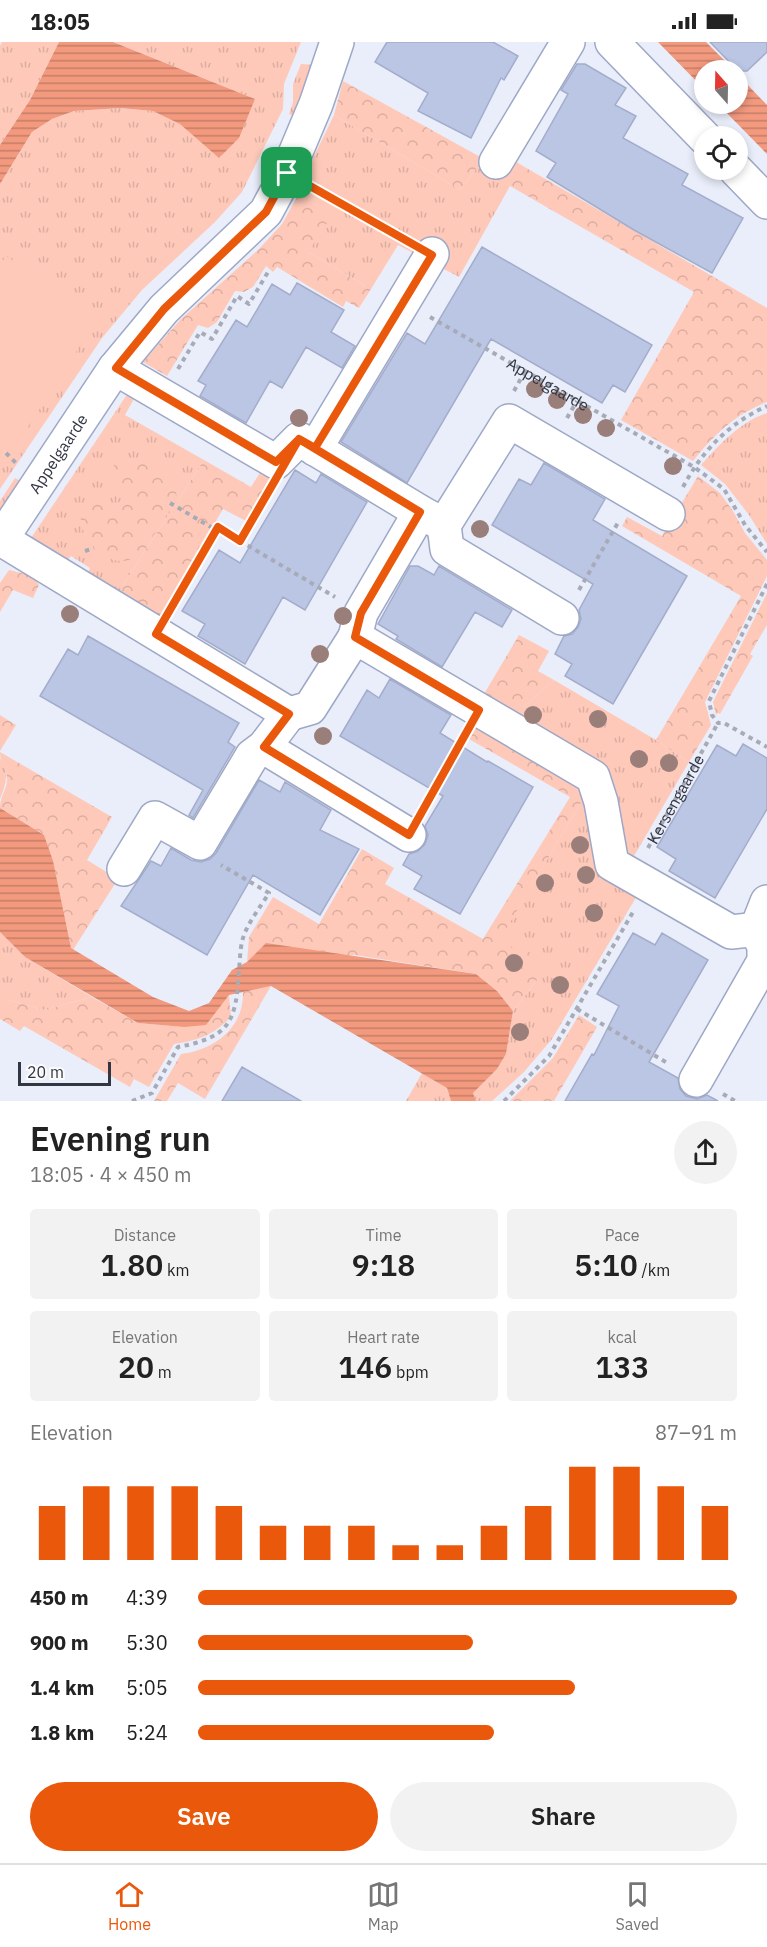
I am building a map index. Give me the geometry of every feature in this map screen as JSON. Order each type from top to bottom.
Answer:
[{"type":"street","name":"Appelgaarde","points":[[289,714],[1,540],[116,368],[164,309],[266,212],[287,173],[316,104],[337,42]]},
{"type":"street","points":[[496,162],[568,42]]},
{"type":"street","points":[[612,42],[694,127]]},
{"type":"street","points":[[746,180],[767,202]]},
{"type":"street","points":[[315,448],[432,255]]},
{"type":"street","points":[[116,368],[276,462],[299,439],[432,519],[447,549],[562,618]]},
{"type":"street","points":[[124,869],[155,818],[200,843],[252,756],[264,747],[289,714],[310,708],[358,625],[432,519],[508,421],[668,514]]},
{"type":"street","points":[[358,625],[479,710],[593,777],[601,802],[612,864],[731,933],[763,920],[764,961],[696,1080]]},
{"type":"street","points":[[264,747],[409,835]]},
{"type":"path","points":[[287,173],[432,255]]},
{"type":"path","points":[[162,395],[200,332],[212,339],[237,296],[249,304],[268,272]]},
{"type":"path","name":"Appelgaarde","points":[[403,302],[693,467],[724,489],[746,525],[767,552]]},
{"type":"path","points":[[693,467],[715,441],[734,425],[767,406]]},
{"type":"path","points":[[240,541],[270,490]]},
{"type":"path","points":[[562,618],[634,495]]},
{"type":"path","points":[[170,502],[216,530]]},
{"type":"path","points":[[156,634],[218,527],[358,625]]},
{"type":"path","points":[[767,584],[709,701],[712,716],[718,723],[724,723],[767,747]]},
{"type":"path","points":[[409,835],[479,710]]},
{"type":"path","name":"Kersengaarde","points":[[504,1101],[549,1056],[577,1009],[718,723]]},
{"type":"path","points":[[132,1101],[152,1093],[178,1047],[201,1043],[220,1032],[232,1018],[237,998],[243,937],[269,893],[205,855],[200,843]]},
{"type":"path","points":[[577,1009],[735,1101]]},
{"type":"green space","points":[[2,42],[59,42],[30,100],[0,145],[0,46]]},
{"type":"green space","points":[[113,42],[301,42],[284,84],[283,109],[242,192],[215,222],[142,290],[102,338],[0,489],[0,184],[32,132],[52,119],[74,111],[120,108],[153,111],[180,123],[220,158],[255,99]]},
{"type":"green space","points":[[301,64],[315,65],[298,118],[289,114],[293,102],[293,84]]},
{"type":"green space","points":[[343,81],[484,159],[460,190],[334,115]]},
{"type":"green space","points":[[334,115],[460,190],[484,159],[502,173],[510,186],[459,277],[398,245],[371,289],[308,252],[297,197],[304,177]]},
{"type":"green space","points":[[511,159],[767,308],[767,402],[726,426],[693,461],[621,420],[694,292],[510,186],[501,173]]},
{"type":"green space","points":[[297,197],[331,217],[308,252],[371,289],[359,308],[346,301],[343,307],[277,267],[273,272],[266,266],[253,287],[244,292],[235,291],[217,322],[208,328],[198,325],[167,376],[143,362],[180,320],[259,249],[282,224]]},
{"type":"green space","points":[[6,256],[99,316],[7,460],[0,455],[0,265]]},
{"type":"green space","points":[[128,393],[135,397],[125,415],[204,460],[116,596],[85,578],[90,568],[71,556],[64,565],[29,541]]},
{"type":"green space","points":[[767,413],[767,544],[749,515],[725,484],[701,465],[739,428]]},
{"type":"green space","points":[[135,458],[153,461],[166,469],[175,482],[176,500],[143,552],[132,559],[120,561],[108,558],[97,551],[83,529],[81,517],[83,504],[93,502],[115,505],[122,500],[121,485],[117,480],[109,477],[107,471],[121,460]]},
{"type":"green space","points":[[204,460],[251,487],[263,468],[274,475],[246,521],[223,509],[158,619],[116,596]]},
{"type":"green space","points":[[698,476],[720,493],[745,533],[767,560],[767,576],[705,702],[711,725],[689,762],[656,740],[741,596],[622,526],[627,517],[662,536]]},
{"type":"green space","points":[[15,478],[24,483],[0,518],[0,501]]},
{"type":"green space","points":[[9,570],[33,576],[39,585],[33,598],[13,590],[0,612],[0,583]]},
{"type":"green space","points":[[767,593],[767,625],[750,654],[753,656],[720,714],[716,715],[713,702]]},
{"type":"green space","points":[[519,635],[549,651],[538,671],[554,680],[511,718],[481,699]]},
{"type":"green space","points":[[554,680],[689,762],[634,856],[619,847],[613,806],[511,718]]},
{"type":"green space","points":[[0,715],[16,725],[0,751]]},
{"type":"green space","points":[[478,723],[588,791],[496,946],[526,949],[538,960],[538,979],[513,1011],[497,991],[476,974],[355,955],[247,962],[249,937],[273,897],[319,924],[362,849],[394,868],[385,884],[483,939],[570,797],[469,739]]},
{"type":"green space","points":[[0,752],[112,817],[87,860],[118,879],[73,950],[44,835],[0,808],[7,780]]},
{"type":"green space","points":[[0,758],[5,768],[6,778],[0,799]]},
{"type":"green space","points":[[588,791],[641,889],[552,1039],[524,1072],[492,1101],[476,1101],[473,1093],[497,1069],[506,1054],[513,1011],[538,979],[495,947]]},
{"type":"green space","points":[[0,932],[25,957],[92,997],[44,1010],[9,1000],[0,1000]]},
{"type":"green space","points":[[271,986],[205,1099],[178,1083],[167,1101],[154,1101],[181,1054],[205,1048],[225,1035],[233,1026],[242,1005],[243,992]]},
{"type":"green space","points":[[229,995],[231,1017],[218,1029],[205,1036],[174,1044],[149,1087],[134,1079],[130,1087],[24,1026],[20,1031],[0,1019],[0,1000],[9,1000],[44,1010],[92,997],[138,1023],[184,1027]]},
{"type":"green space","points":[[579,1015],[597,1027],[554,1101],[510,1101],[553,1058]]},
{"type":"green space","points":[[422,1073],[447,1088],[451,1101],[406,1101]]},
{"type":"shaded area","points":[[59,42],[113,42],[255,99],[239,138],[219,158],[180,124],[153,111],[120,108],[74,111],[52,119],[32,132],[0,184],[0,145],[30,100]]},
{"type":"shaded area","points":[[658,42],[706,42],[724,60],[694,60],[694,79]]},
{"type":"shaded area","points":[[748,85],[767,105],[767,154],[748,135],[748,126],[740,126],[728,114],[748,114]]},
{"type":"shaded area","points":[[0,808],[44,835],[53,861],[71,948],[153,997],[189,1011],[209,1003],[232,970],[247,962],[266,943],[476,974],[497,991],[513,1011],[506,1054],[497,1069],[473,1093],[476,1101],[451,1101],[447,1088],[271,986],[229,995],[206,1025],[184,1027],[138,1023],[25,957],[0,932]]},
{"type":"building","points":[[387,42],[493,42],[518,56],[504,80],[501,78],[471,138],[418,111],[428,93],[375,62]]},
{"type":"building","points":[[710,42],[767,42],[767,52],[748,70],[748,60],[727,60]]},
{"type":"building","points":[[577,64],[585,64],[626,88],[615,105],[636,116],[623,138],[688,174],[682,185],[743,218],[712,273],[634,230],[547,177],[556,163],[536,151],[568,94],[561,90]]},
{"type":"building","points":[[482,247],[652,345],[625,392],[613,385],[602,403],[491,339],[407,483],[341,442],[407,333],[425,344]]},
{"type":"building","points":[[297,283],[344,310],[331,332],[355,346],[342,368],[306,347],[282,388],[270,381],[246,423],[200,396],[206,385],[198,381],[236,320],[247,327],[272,284],[290,295]]},
{"type":"building","points":[[544,463],[605,499],[593,520],[687,576],[613,704],[565,676],[572,664],[555,654],[564,636],[572,634],[578,627],[581,619],[579,610],[593,584],[492,525],[519,479],[531,485]]},
{"type":"building","points":[[295,470],[316,483],[321,474],[367,502],[305,610],[283,597],[245,664],[198,636],[205,624],[182,611],[219,550],[240,563]]},
{"type":"building","points":[[410,566],[418,566],[434,575],[439,566],[512,610],[502,627],[475,612],[442,667],[396,639],[398,636],[378,624]]},
{"type":"building","points":[[88,636],[239,723],[228,742],[235,747],[193,818],[189,815],[203,790],[40,696],[68,649],[78,655]]},
{"type":"building","points":[[390,679],[451,715],[440,733],[533,787],[460,914],[414,889],[422,876],[403,865],[409,854],[418,851],[425,844],[428,835],[425,826],[443,796],[340,736],[367,690],[379,698]]},
{"type":"building","points":[[743,744],[767,758],[767,809],[715,898],[669,871],[676,859],[657,847],[717,745],[736,756]]},
{"type":"building","points":[[259,780],[280,792],[285,782],[331,810],[320,830],[359,849],[320,915],[253,875],[207,955],[121,906],[151,861],[161,866],[171,848],[191,860],[201,862],[210,859],[216,853]]},
{"type":"building","points":[[633,933],[655,945],[662,933],[708,960],[649,1062],[678,1078],[680,1089],[686,1096],[697,1099],[707,1095],[718,1101],[565,1101],[592,1054],[594,1055],[619,1006],[597,994]]},
{"type":"building","points":[[242,1067],[301,1101],[222,1101]]},
{"type":"route","points":[[287,173],[266,212],[164,309],[116,368],[276,462],[299,439],[420,512],[361,613],[355,637],[479,710],[409,835],[264,747],[289,714],[156,634],[218,527],[240,541],[299,439],[315,448],[432,255],[287,173]]}]
